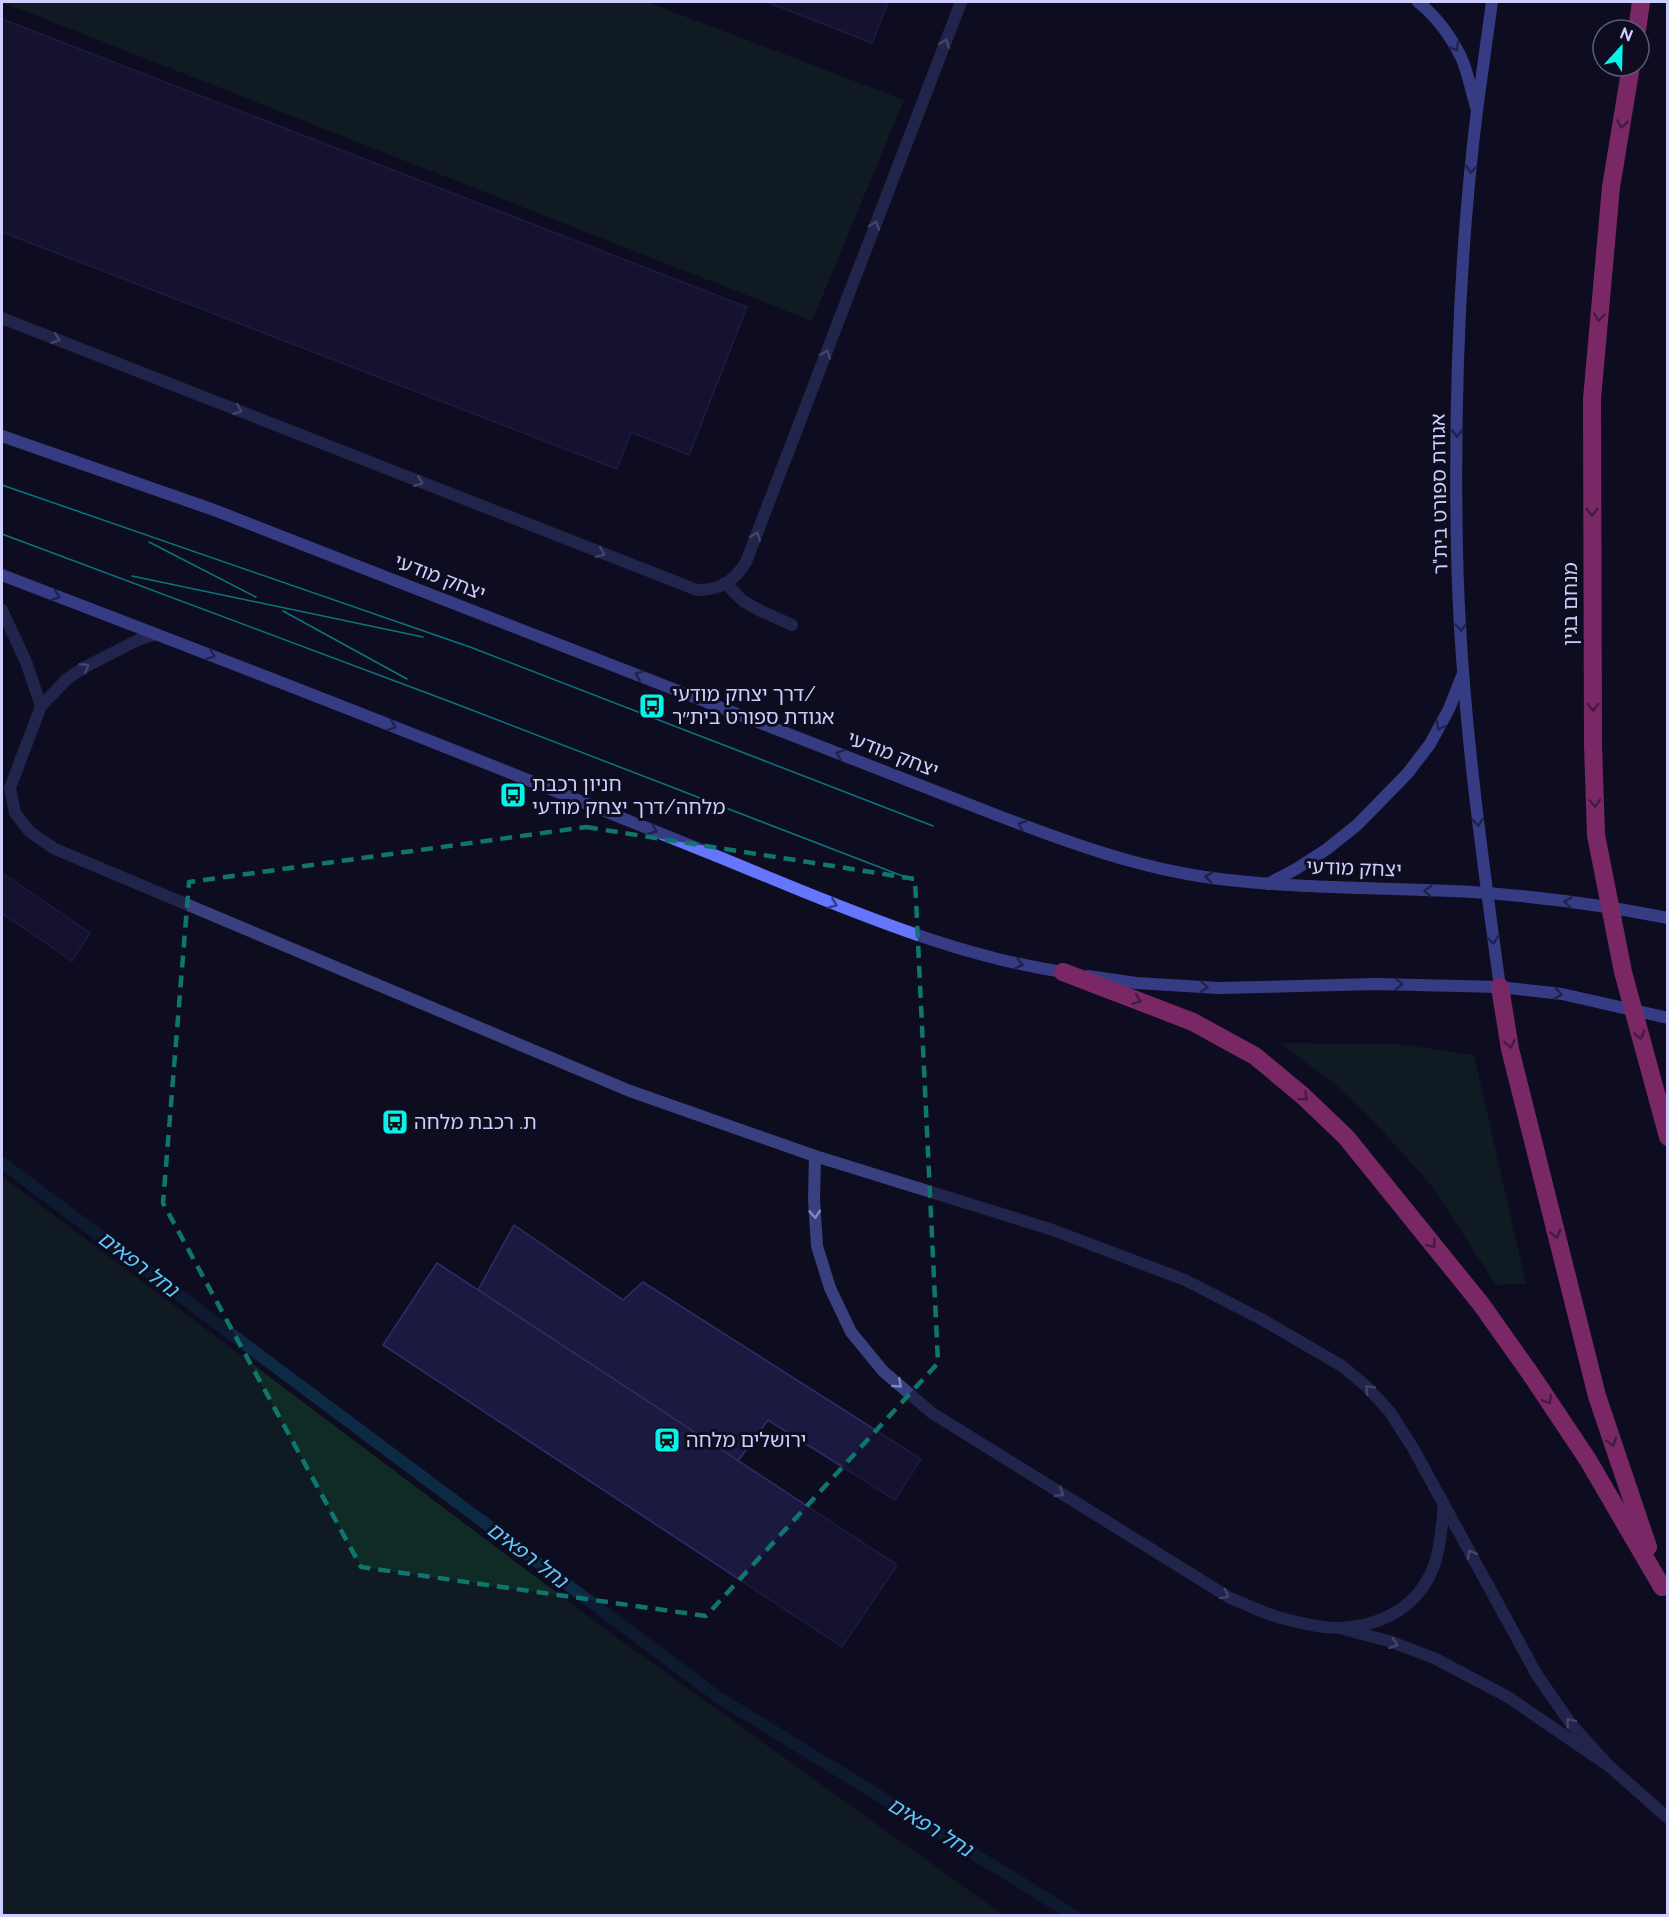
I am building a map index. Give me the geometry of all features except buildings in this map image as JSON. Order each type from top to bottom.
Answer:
[{"type":"highway","points":[[1638,18],[1641,2]]},
{"type":"highway","name":"מנחם בגין","points":[[1629,78],[1611,187],[1592,399],[1593,745],[1596,835],[1623,972],[1668,1137]]},
{"type":"highway","points":[[1063,972],[1193,1022],[1256,1056],[1346,1137],[1481,1304],[1532,1376],[1588,1460],[1665,1593]]},
{"type":"highway","points":[[1500,987],[1513,1060],[1597,1396],[1665,1593]]},
{"type":"main road","points":[[1418,2],[1446,33],[1462,59],[1477,111]]},
{"type":"main road","name":"אגודת ספורט בית\"ר","points":[[1492,2],[1477,111],[1466,231],[1457,374],[1457,552],[1464,672],[1478,826],[1500,987]]},
{"type":"main road","name":"יצחק מודעי","points":[[2,436],[214,510],[1048,835],[1152,866],[1209,878],[1267,884],[1487,893],[1582,904],[1668,918]]},
{"type":"main road","points":[[2,575],[521,777],[878,921],[968,952],[1022,965],[1136,983],[1219,988],[1376,984],[1500,987],[1562,994],[1668,1018]]},
{"type":"main road","points":[[1267,884],[1296,869],[1335,843],[1357,825],[1407,774],[1430,744],[1449,709],[1464,672]]},
{"type":"lane","points":[[2,318],[697,590],[711,590],[737,575],[746,562],[961,2]]},
{"type":"lane","points":[[725,584],[743,600],[792,625]]},
{"type":"lane","points":[[2,610],[41,706]]},
{"type":"lane","points":[[156,634],[138,640],[85,667],[67,679],[41,706],[10,788],[15,813],[30,832],[55,849],[630,1091],[815,1156],[1050,1229],[1185,1280],[1314,1348],[1342,1366],[1366,1386],[1390,1412],[1413,1448],[1537,1674],[1571,1724],[1609,1766],[1668,1818]]},
{"type":"lane","points":[[815,1156],[814,1200],[817,1246],[830,1288],[851,1332],[883,1371],[932,1413],[1230,1599],[1284,1619],[1338,1628],[1392,1642],[1436,1659],[1508,1697],[1609,1766]]},
{"type":"lane","points":[[1338,1628],[1377,1623],[1400,1610],[1420,1592],[1435,1564],[1441,1538],[1444,1504]]},
{"type":"highlighted area","points":[[586,827],[915,879],[938,1363],[706,1616],[361,1567],[163,1203],[189,882]]},
{"type":"green space","points":[[2,2],[647,2],[904,100],[812,321]]},
{"type":"green space","points":[[1280,1043],[1398,1044],[1474,1055],[1526,1284],[1496,1285],[1432,1186],[1378,1126],[1333,1082]]},
{"type":"green space","points":[[2,1176],[601,1626],[1003,1915],[2,1915]]},
{"type":"waterway","name":"נחל רפאים","points":[[2,1163],[718,1697],[1075,1916]]},
{"type":"tram line","points":[[2,485],[470,647],[933,826]]},
{"type":"tram line","points":[[2,534],[451,702],[913,880]]},
{"type":"tram line","points":[[149,542],[256,597]]},
{"type":"tram line","points":[[132,576],[423,637]]},
{"type":"tram line","points":[[283,611],[407,679]]},
{"type":"place","name":"דרך יצחק מודעי/ אגודת ספורט בית״ר","points":[[652,706]]},
{"type":"place","name":"חניון רכבת מלחה/דרך יצחק מודעי","points":[[513,795]]},
{"type":"place","name":"ת. רכבת מלחה","points":[[395,1122]]},
{"type":"place","name":"ירושלים מלחה","points":[[667,1440]]}]
